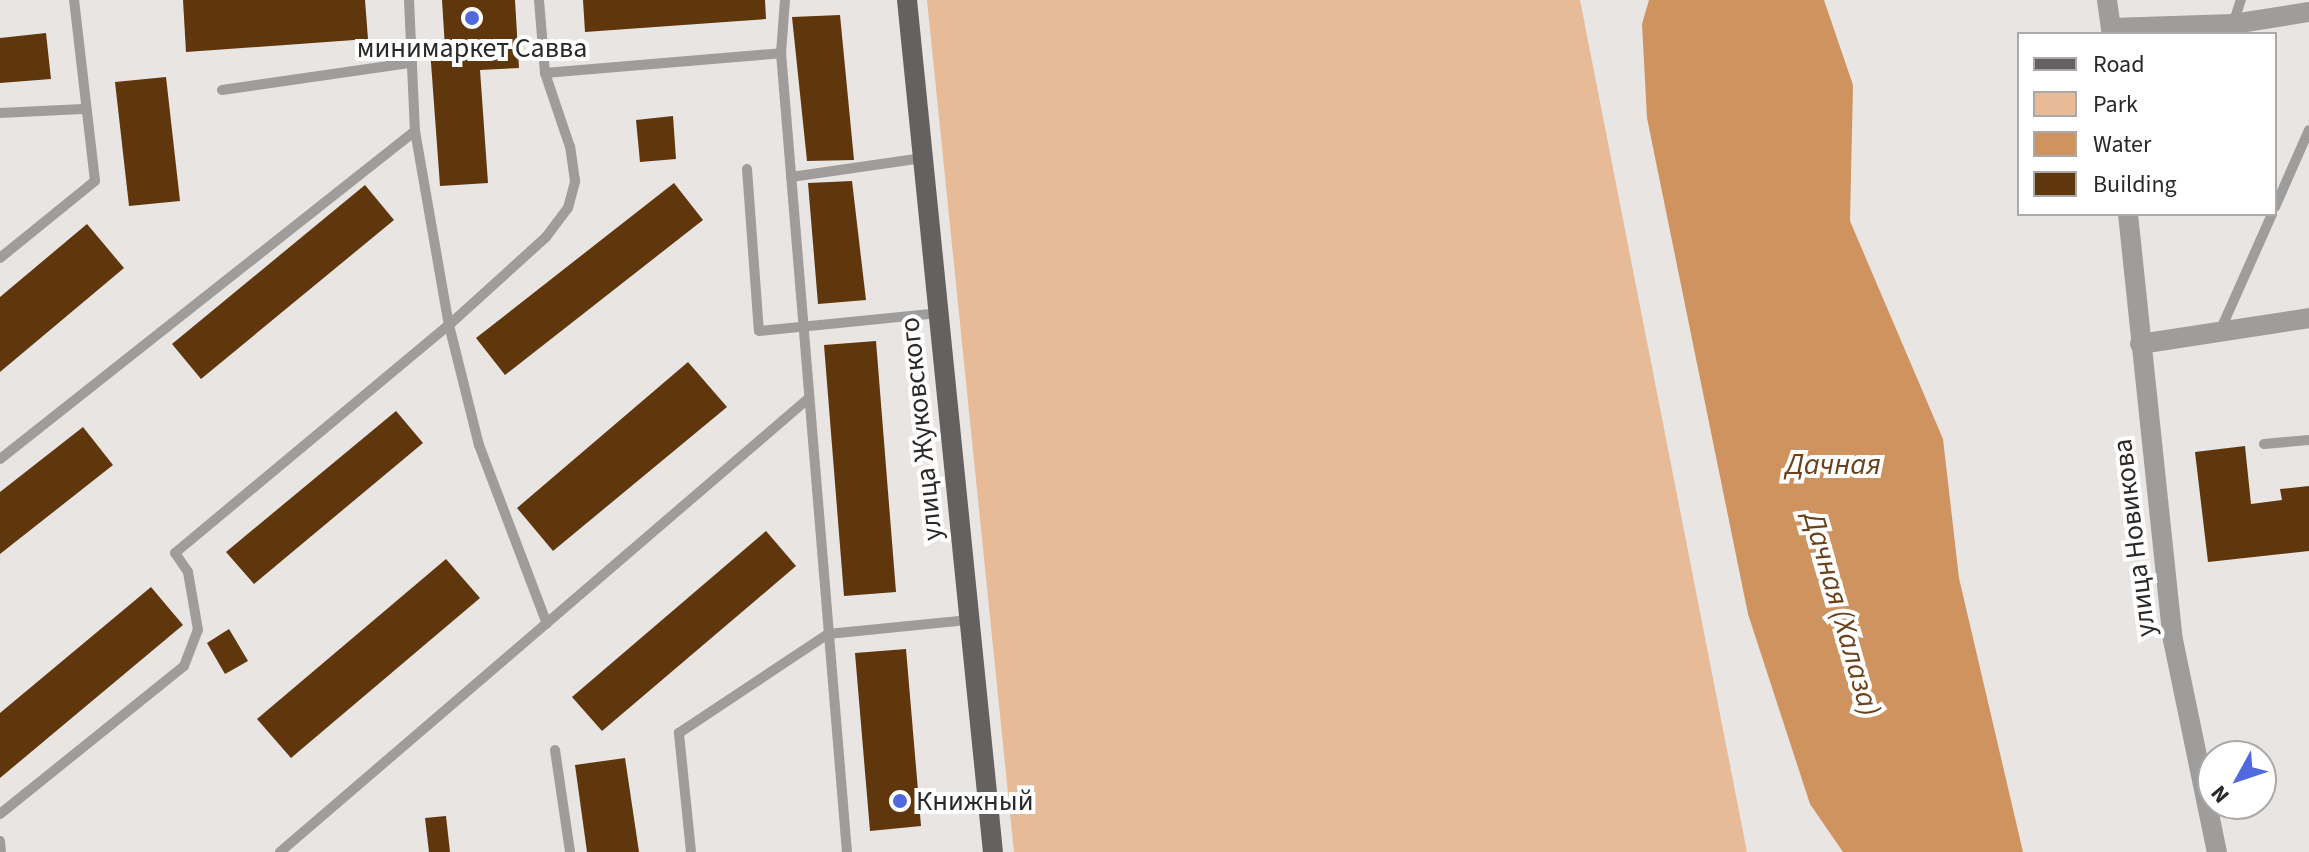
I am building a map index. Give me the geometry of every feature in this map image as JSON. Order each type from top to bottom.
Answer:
[{"type":"main road","name":"улица Жуковского","points":[[907,0],[993,852]]},
{"type":"street","points":[[2107,0],[2111,31],[2233,24],[2308,8]]},
{"type":"street","name":"улица Новикова","points":[[2128,216],[2173,640],[2217,852]]},
{"type":"street","points":[[2140,344],[2309,318]]},
{"type":"lane","points":[[0,258],[95,181],[83,109],[74,0]]},
{"type":"lane","points":[[409,0],[409,63],[415,131],[449,325],[479,445],[547,624]]},
{"type":"lane","points":[[0,814],[184,666],[198,630],[188,572],[175,553],[449,325],[546,237],[568,208],[575,181],[570,147],[545,73],[539,0]]},
{"type":"lane","points":[[785,0],[781,53],[847,852]]},
{"type":"lane","points":[[2233,24],[2241,0]]},
{"type":"lane","points":[[545,73],[781,53]]},
{"type":"lane","points":[[222,90],[409,63]]},
{"type":"lane","points":[[0,113],[83,109]]},
{"type":"lane","points":[[2277,202],[2309,130]]},
{"type":"lane","points":[[0,459],[415,131]]},
{"type":"lane","points":[[791,177],[923,158]]},
{"type":"lane","points":[[747,169],[759,331],[938,313]]},
{"type":"lane","points":[[2220,331],[2271,216]]},
{"type":"lane","points":[[280,852],[809,398]]},
{"type":"lane","points":[[2264,444],[2309,440]]},
{"type":"lane","points":[[691,852],[679,733],[828,634],[969,620]]},
{"type":"lane","points":[[555,750],[570,852]]},
{"type":"lane","points":[[0,841],[1,852]]},
{"type":"green space","points":[[927,0],[1580,0],[1747,852],[1014,852]]},
{"type":"water","name":"Дачная","points":[[1649,0],[1824,0],[1853,85],[1850,221],[1943,439],[1959,578],[2023,852],[1843,852],[1810,804],[1748,614],[1647,118],[1642,24]]},
{"type":"building","points":[[183,0],[365,0],[368,39],[186,52]]},
{"type":"building","points":[[442,0],[515,0],[519,68],[480,70],[488,183],[440,186],[430,49],[445,48]]},
{"type":"building","points":[[583,0],[765,0],[766,19],[585,32]]},
{"type":"building","points":[[840,15],[854,160],[807,161],[792,17]]},
{"type":"building","points":[[46,33],[51,79],[0,83],[0,38]]},
{"type":"building","points":[[166,77],[180,201],[129,206],[115,82]]},
{"type":"building","points":[[673,116],[676,159],[640,162],[636,120]]},
{"type":"building","points":[[852,181],[866,300],[818,304],[808,183]]},
{"type":"building","points":[[674,183],[703,220],[505,375],[476,338]]},
{"type":"building","points":[[365,185],[394,220],[201,379],[172,344]]},
{"type":"building","points":[[87,224],[124,268],[0,372],[0,297]]},
{"type":"building","points":[[876,341],[896,592],[844,596],[824,345]]},
{"type":"building","points":[[688,362],[727,407],[553,551],[517,508]]},
{"type":"building","points":[[396,411],[423,443],[254,584],[226,552]]},
{"type":"building","points":[[83,427],[113,465],[0,554],[0,492]]},
{"type":"building","points":[[2245,446],[2251,504],[2282,500],[2280,489],[2309,486],[2309,551],[2208,562],[2195,452]]},
{"type":"building","points":[[766,531],[796,566],[602,731],[572,697]]},
{"type":"building","points":[[446,559],[480,598],[291,758],[257,719]]},
{"type":"building","points":[[151,587],[183,625],[0,778],[0,713]]},
{"type":"building","points":[[229,629],[248,661],[225,674],[207,643]]},
{"type":"building","points":[[906,649],[921,826],[870,831],[855,653]]},
{"type":"building","points":[[625,758],[639,852],[587,852],[575,765]]},
{"type":"building","points":[[446,816],[450,852],[429,852],[425,818]]},
{"type":"place","name":"минимаркет Савва","points":[[472,18]]},
{"type":"place","name":"Книжный","points":[[900,801]]},
{"type":"water label","name":"Дачная (Халаза)","points":[[1841,614]]}]
